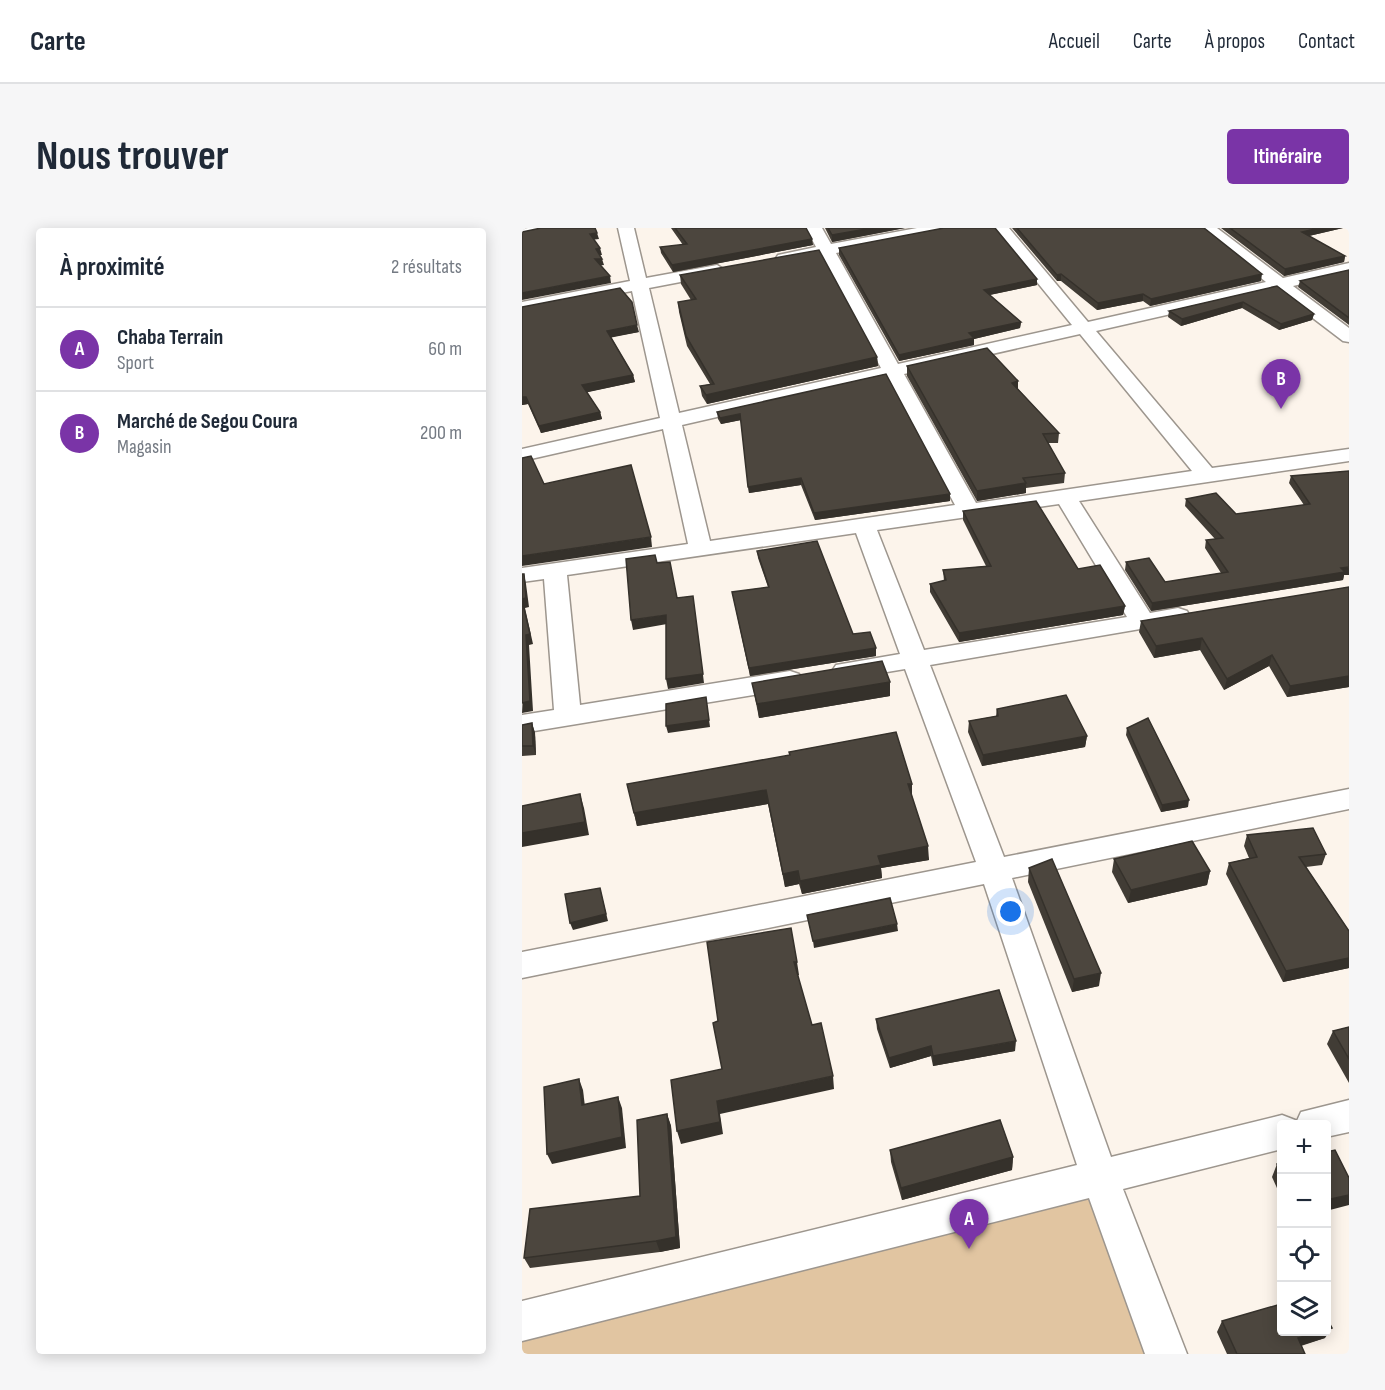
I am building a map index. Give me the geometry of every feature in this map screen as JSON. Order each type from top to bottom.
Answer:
[{"type":"street","points":[[522,231],[543,228]]},
{"type":"street","points":[[626,228],[701,549]]},
{"type":"street","points":[[814,228],[969,510]]},
{"type":"street","points":[[768,261],[942,228]]},
{"type":"street","points":[[1001,228],[1207,476]]},
{"type":"street","points":[[1207,228],[1349,337]]},
{"type":"street","points":[[522,307],[733,268]]},
{"type":"street","points":[[522,455],[1349,268]]},
{"type":"street","points":[[522,575],[1349,455]]},
{"type":"street","points":[[1065,496],[1143,622]]},
{"type":"street","points":[[864,525],[994,870],[1100,1177],[1166,1354]]},
{"type":"street","points":[[555,570],[568,717]]},
{"type":"street","points":[[522,724],[1200,613]]},
{"type":"street","points":[[522,965],[1349,799]]},
{"type":"street","points":[[1331,1121],[1349,1116]]},
{"type":"street","points":[[522,1321],[1277,1133]]},
{"type":"shaded area","points":[[1100,1177],[1166,1354],[522,1354],[522,1321]]},
{"type":"building","points":[[541,228],[595,228],[597,233],[590,234],[600,248],[596,249],[602,259],[595,259],[610,276],[522,293],[522,232]]},
{"type":"building","points":[[675,228],[806,228],[812,239],[672,265],[660,247],[687,244]]},
{"type":"building","points":[[828,228],[872,228],[832,235]]},
{"type":"building","points":[[944,228],[995,228],[1037,279],[984,290],[1021,322],[969,333],[974,338],[899,355],[839,248]]},
{"type":"building","points":[[1017,228],[1204,228],[1262,274],[1151,299],[1143,294],[1098,303],[1061,274],[1057,275]]},
{"type":"building","points":[[1230,228],[1319,228],[1302,232],[1345,256],[1285,269]]},
{"type":"building","points":[[819,250],[877,357],[706,395],[700,386],[714,384],[686,336],[678,302],[696,299],[680,275]]},
{"type":"building","points":[[1349,270],[1349,318],[1300,281]]},
{"type":"building","points":[[1277,286],[1314,314],[1281,324],[1243,302],[1182,319],[1169,311]]},
{"type":"building","points":[[620,288],[632,302],[637,325],[607,331],[633,375],[582,385],[600,412],[539,426],[526,397],[522,397],[522,307]]},
{"type":"building","points":[[987,348],[1018,381],[1012,383],[1059,433],[1043,434],[1065,473],[1023,478],[1026,483],[977,491],[907,366]]},
{"type":"building","points":[[886,374],[950,494],[814,513],[801,478],[748,487],[740,414],[720,418],[717,412]]},
{"type":"building","points":[[531,456],[544,484],[631,465],[651,537],[522,556],[522,458]]},
{"type":"building","points":[[1349,471],[1349,567],[1341,568],[1345,572],[1152,603],[1126,562],[1149,558],[1165,582],[1228,572],[1206,540],[1223,538],[1186,499],[1216,493],[1236,514],[1310,504],[1291,476]]},
{"type":"building","points":[[1036,501],[1078,569],[1100,565],[1125,606],[959,633],[930,584],[946,580],[943,570],[991,566],[963,511]]},
{"type":"building","points":[[817,541],[853,634],[870,632],[876,648],[749,668],[732,592],[769,587],[757,551]]},
{"type":"building","points":[[655,555],[657,563],[670,562],[677,598],[693,596],[703,674],[666,679],[666,615],[631,620],[626,559]]},
{"type":"building","points":[[522,574],[524,574],[526,598],[522,599]]},
{"type":"building","points":[[1349,587],[1349,676],[1290,686],[1272,655],[1227,679],[1202,638],[1156,646],[1141,621]]},
{"type":"building","points":[[522,600],[530,634],[526,635],[530,701],[522,703]]},
{"type":"building","points":[[882,661],[890,682],[757,704],[752,683]]},
{"type":"building","points":[[1066,695],[1087,736],[983,755],[969,721],[998,716],[997,709]]},
{"type":"building","points":[[706,697],[709,720],[666,726],[666,704]]},
{"type":"building","points":[[1148,718],[1189,800],[1162,805],[1127,728]]},
{"type":"building","points":[[532,723],[533,746],[522,746],[522,725]]},
{"type":"building","points":[[896,732],[912,784],[908,784],[928,846],[878,856],[881,865],[800,881],[798,871],[783,874],[766,790],[634,813],[627,784],[790,755],[789,752]]},
{"type":"building","points":[[580,794],[585,822],[522,833],[522,806]]},
{"type":"building","points":[[1313,828],[1326,854],[1299,857],[1349,931],[1349,958],[1286,971],[1229,863],[1257,857],[1247,835]]},
{"type":"building","points":[[1192,841],[1210,871],[1131,890],[1114,859]]},
{"type":"building","points":[[1052,859],[1101,973],[1074,979],[1029,868]]},
{"type":"building","points":[[600,888],[606,914],[570,923],[565,894]]},
{"type":"building","points":[[890,898],[897,924],[813,941],[807,915]]},
{"type":"building","points":[[791,928],[797,962],[794,962],[812,1025],[821,1023],[833,1076],[717,1101],[720,1122],[677,1131],[671,1080],[722,1069],[713,1023],[718,1021],[707,942]]},
{"type":"building","points":[[999,990],[1016,1041],[933,1056],[931,1046],[889,1058],[876,1019]]},
{"type":"building","points":[[1349,1027],[1349,1059],[1333,1031]]},
{"type":"building","points":[[579,1079],[582,1105],[618,1097],[622,1137],[547,1154],[544,1087]]},
{"type":"building","points":[[667,1114],[676,1237],[524,1258],[530,1209],[640,1196],[637,1120]]},
{"type":"building","points":[[1000,1120],[1013,1157],[901,1188],[890,1150]]},
{"type":"building","points":[[1335,1150],[1349,1178],[1349,1195],[1331,1199],[1331,1174],[1331,1151]]},
{"type":"building","points":[[1277,1305],[1277,1336],[1305,1336],[1298,1338],[1305,1354],[1237,1354],[1222,1321]]},
{"type":"place","name":"Marché de Segou Coura","points":[[1281,409]]},
{"type":"place","name":"Chaba Terrain","points":[[969,1249]]}]
